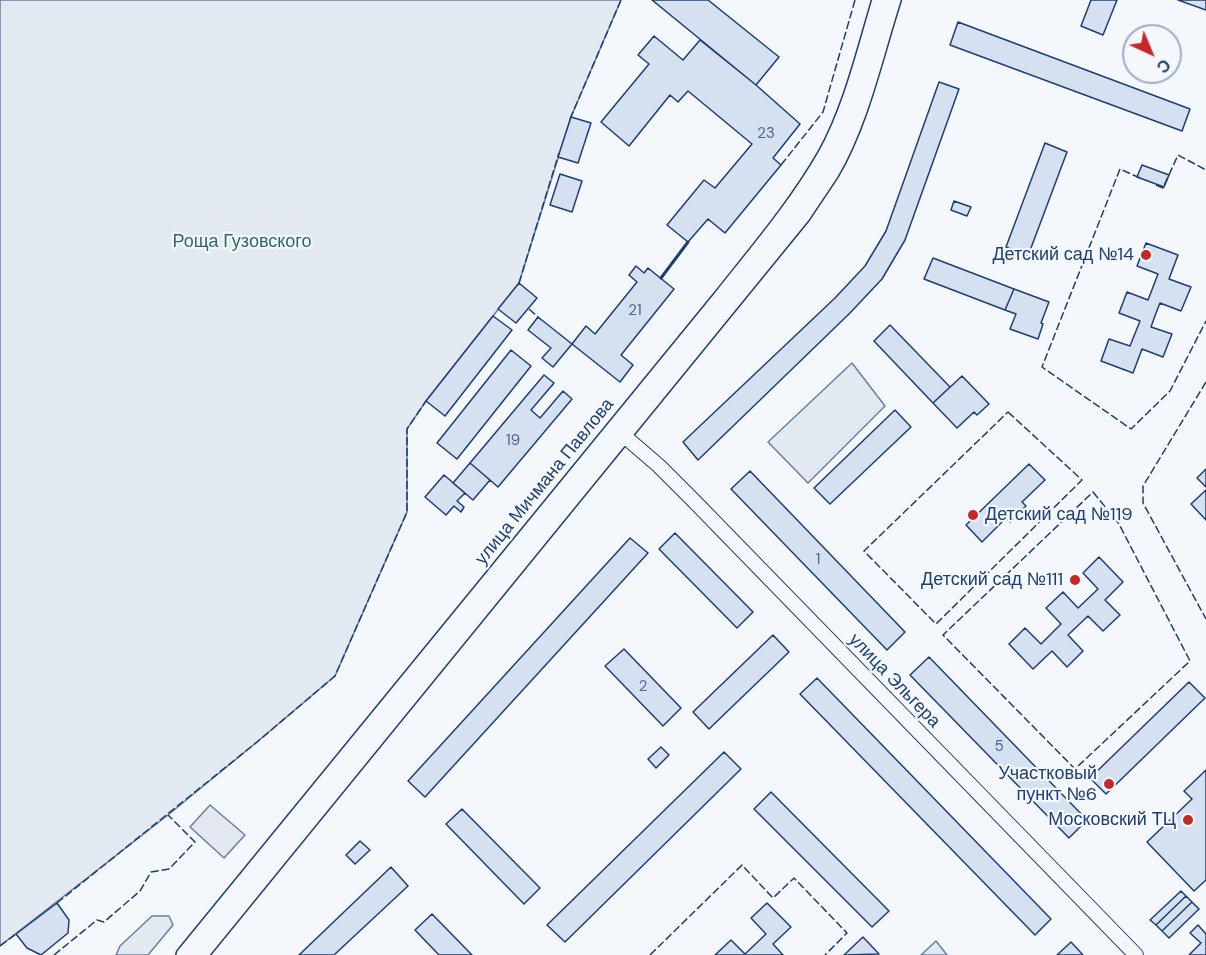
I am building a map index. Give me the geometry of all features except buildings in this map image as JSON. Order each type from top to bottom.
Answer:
[{"type":"main road","name":"улица Мичмана Павлова","points":[[184,955],[258,874],[831,172],[846,142],[863,97],[876,34],[880,0]]},
{"type":"main road","name":"улица Мичмана Павлова","points":[[876,34],[893,0]]},
{"type":"main road","name":"улица Мичмана Павлова","points":[[200,955],[258,874]]},
{"type":"street","name":"улица Эльгера","points":[[619,431],[694,501],[1136,955]]},
{"type":"green space","name":"Роща Гузовского","points":[[0,0],[621,0],[571,117],[519,283],[426,401],[407,429],[407,512],[335,676],[168,815],[0,946]]},
{"type":"green space","points":[[852,363],[885,406],[808,483],[768,442]]},
{"type":"green space","points":[[152,916],[169,916],[173,925],[148,955],[116,955],[120,946]]},
{"type":"green space","points":[[936,941],[947,955],[921,955]]},
{"type":"shaded area","points":[[210,805],[245,835],[224,858],[190,827]]},
{"type":"fence","points":[[570,119],[621,0]]},
{"type":"fence","points":[[781,165],[823,112],[855,0]]},
{"type":"fence","points":[[519,283],[559,153]]},
{"type":"fence","points":[[1156,185],[1163,188],[1178,155],[1206,170]]},
{"type":"fence","points":[[1140,178],[1120,169],[1042,367],[1131,429],[1170,391],[1206,321]]},
{"type":"fence","points":[[529,309],[538,317]]},
{"type":"fence","points":[[1206,382],[1143,486],[1143,503],[1206,619]]},
{"type":"fence","points":[[57,903],[335,676],[407,512],[407,429],[426,401]]},
{"type":"fence","points":[[1008,412],[1082,480],[936,624],[864,551],[1008,412]]},
{"type":"fence","points":[[1093,492],[1119,524],[1190,661],[1075,769],[943,635],[1093,492]]},
{"type":"fence","points":[[54,955],[97,920],[104,922],[140,891],[151,872],[169,869],[195,842],[168,815]]},
{"type":"fence","points":[[650,955],[742,865],[773,898],[794,878],[847,933],[825,955]]},
{"type":"fence","points":[[0,946],[16,934]]},
{"type":"wall","points":[[661,278],[688,242]]},
{"type":"place","name":"Детский сад №14","points":[[1146,255]]},
{"type":"place","name":"Детский сад №119","points":[[973,515]]},
{"type":"place","name":"Детский сад №111","points":[[1075,580]]},
{"type":"place","name":"Участковый пункт №6","points":[[1109,784]]},
{"type":"place","name":"Московский ТЦ","points":[[1188,820]]}]
